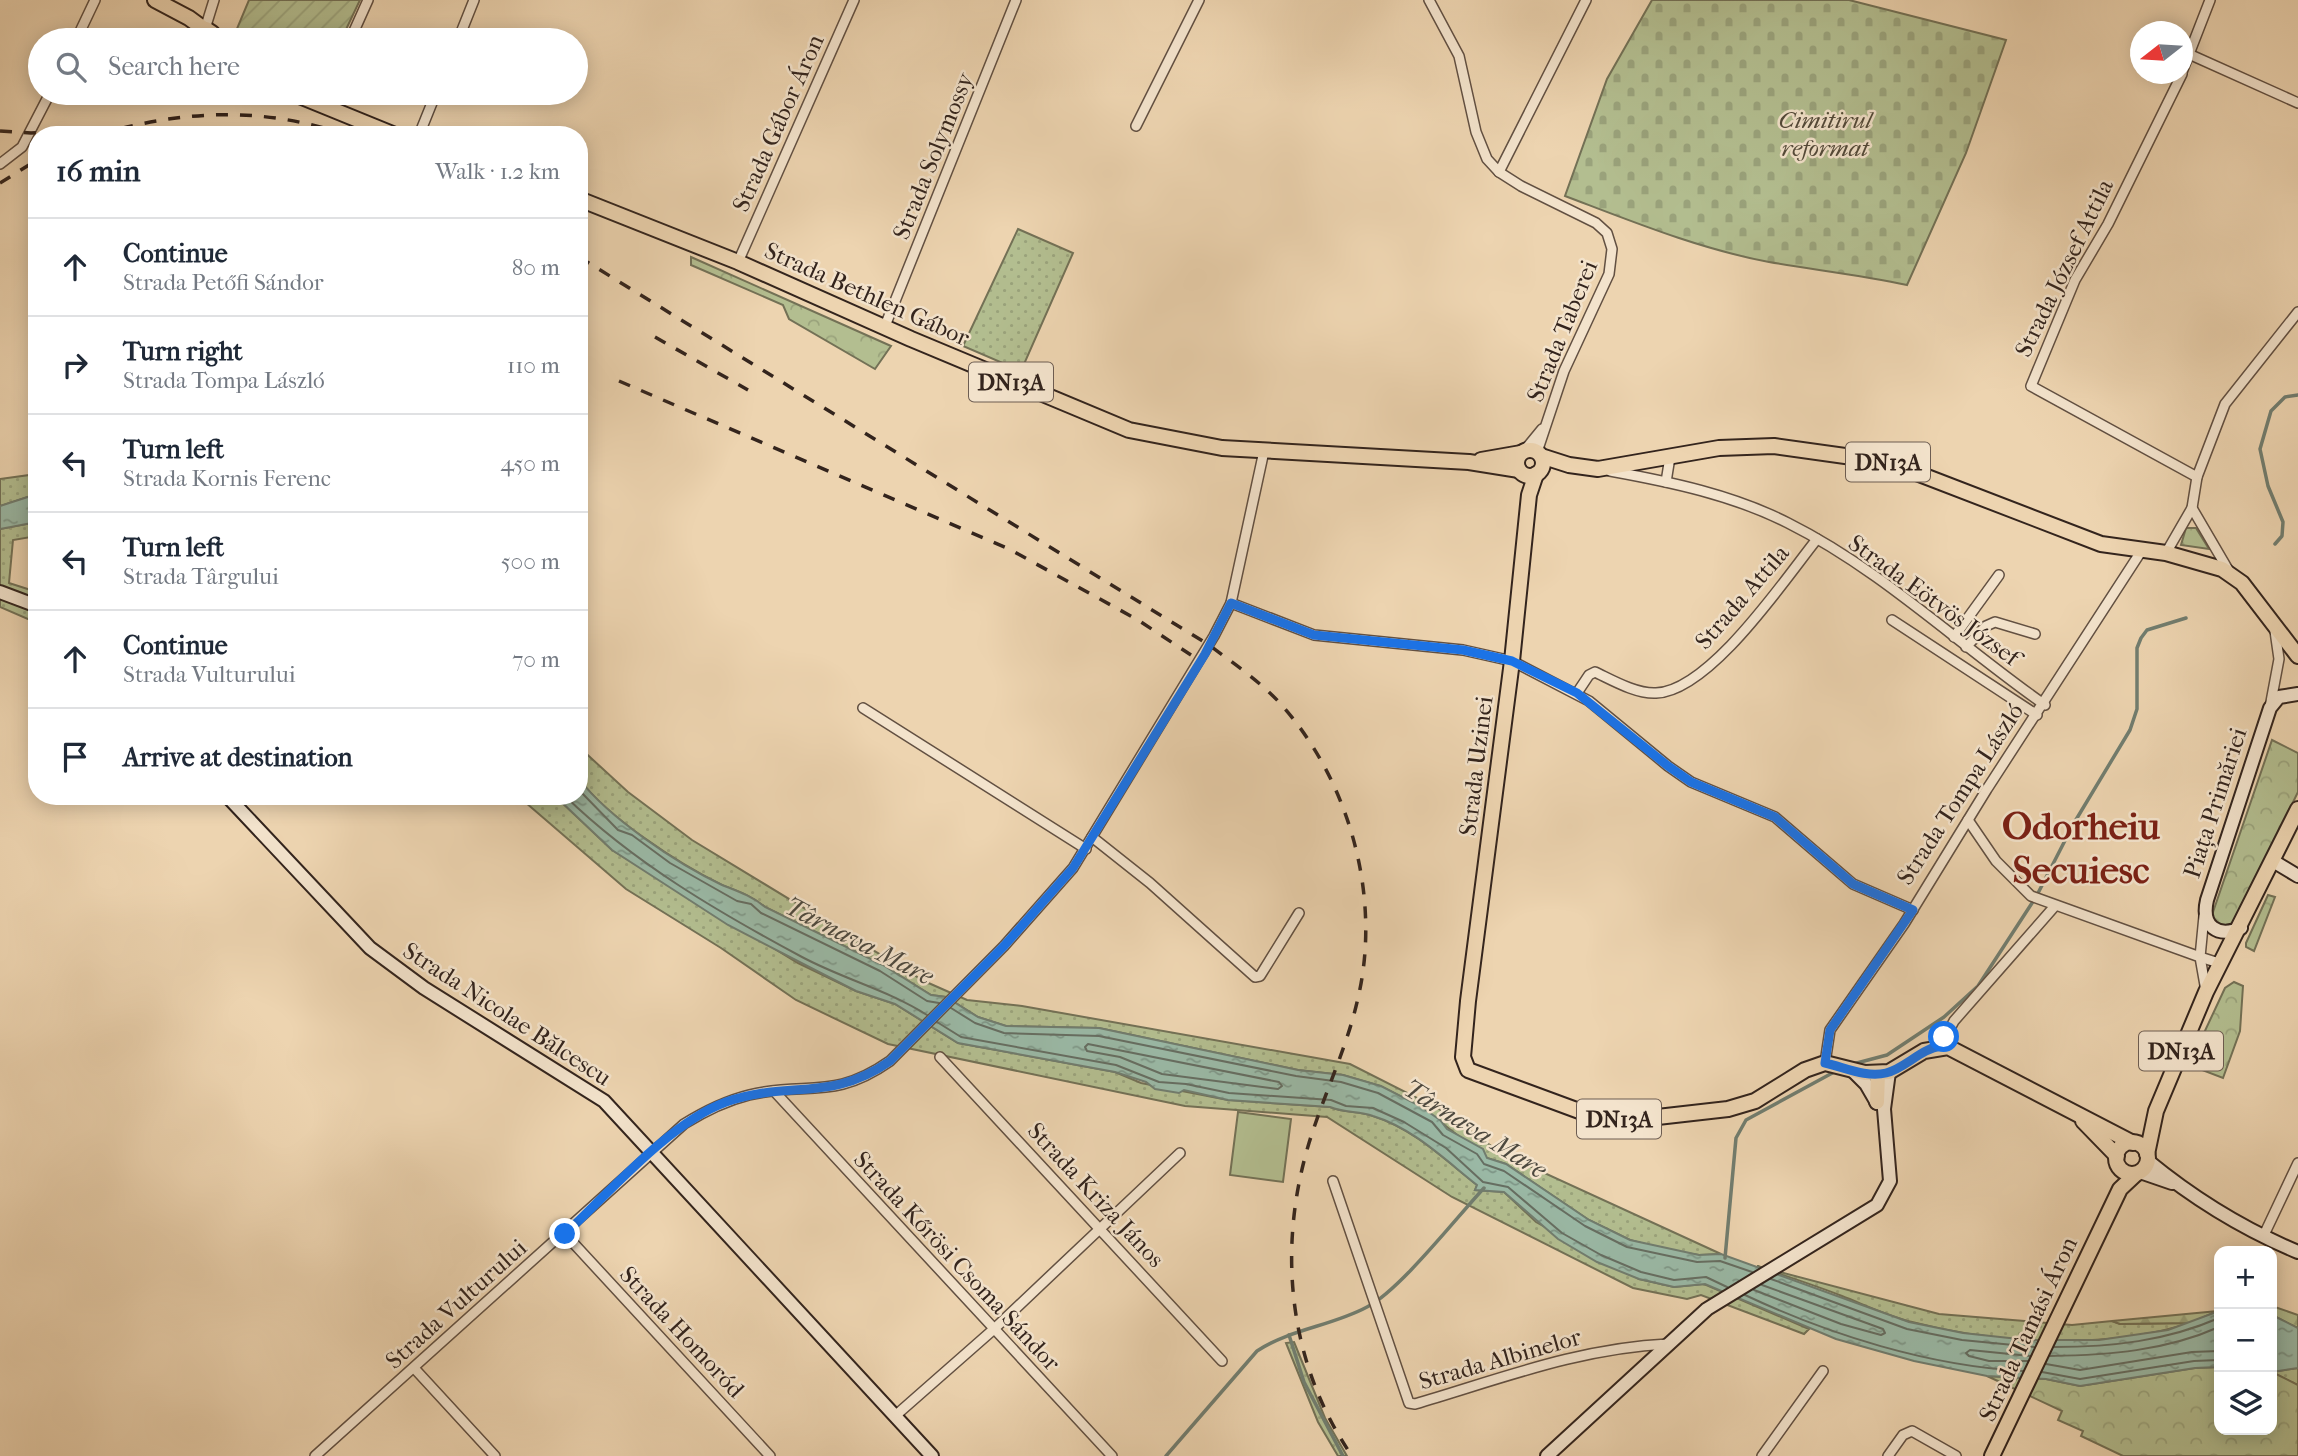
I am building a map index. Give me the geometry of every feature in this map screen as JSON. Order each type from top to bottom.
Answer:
[{"type":"main road","points":[[155,0],[196,28]]},
{"type":"main road","points":[[334,105],[377,126]]},
{"type":"main road","name":"Strada Bethlen Gábor","points":[[588,203],[738,262],[1129,430],[1178,442],[1264,451],[1469,462]]},
{"type":"main road","name":"DN13A","points":[[1469,462],[1533,460],[1598,468],[1719,448],[1752,446],[1794,447],[1865,457],[1888,462],[2101,544],[2166,554],[2231,574]]},
{"type":"main road","name":"DN13A","points":[[1529,495],[1517,461],[1533,460]]},
{"type":"main road","name":"DN13A","points":[[1529,495],[1533,460]]},
{"type":"main road","name":"DN13A","points":[[1469,462],[1519,471]]},
{"type":"main road","name":"Strada Uzinei","points":[[1529,495],[1512,661],[1468,1001],[1463,1057],[1468,1070],[1590,1115],[1611,1119],[1728,1109],[1755,1101],[1805,1070],[1841,1067]]},
{"type":"main road","name":"Piața Primăriei","points":[[2231,574],[2298,656]]},
{"type":"main road","points":[[0,592],[28,603]]},
{"type":"main road","name":"Piața Primăriei","points":[[2241,928],[2226,933],[2216,932],[2210,926],[2205,912],[2270,708],[2279,697],[2298,694]]},
{"type":"main road","name":"Strada Nicolae Bălcescu","points":[[235,805],[370,948],[424,988],[604,1101],[932,1456]]},
{"type":"main road","name":"DN13A","points":[[2206,992],[2241,928],[2298,809]]},
{"type":"main road","points":[[2273,861],[2298,876]]},
{"type":"main road","name":"Strada Tamási Áron","points":[[1992,1456],[2024,1395],[2123,1184],[2143,1165],[2156,1111],[2206,992]]},
{"type":"main road","points":[[1841,1067],[1883,1073],[1924,1051],[1941,1046],[1954,1048],[2134,1143],[2143,1165],[2263,1237],[2298,1252]]},
{"type":"main road","points":[[1841,1067],[1877,1102],[1885,1123]]},
{"type":"main road","points":[[1877,1102],[1883,1073]]},
{"type":"main road","points":[[1548,1456],[1707,1309],[1863,1215],[1886,1195],[1890,1181],[1890,1154],[1885,1123],[1883,1073]]},
{"type":"main road","name":"Strada Tamási Áron","points":[[2134,1143],[2156,1111]]},
{"type":"main road","points":[[2075,1112],[2117,1159],[2124,1172],[2143,1165]]},
{"type":"main road","name":"DN13A","points":[[2117,1159],[2122,1146],[2134,1143]]},
{"type":"main road","name":"Strada Tamási Áron","points":[[2104,1222],[2117,1159]]},
{"type":"street","points":[[82,28],[95,0]]},
{"type":"street","points":[[355,28],[368,0]]},
{"type":"street","points":[[463,28],[474,0]]},
{"type":"street","name":"Strada Gábor Áron","points":[[738,262],[853,0]]},
{"type":"street","name":"Strada Solymossy","points":[[885,326],[1016,0]]},
{"type":"street","points":[[1136,126],[1199,0]]},
{"type":"street","name":"Strada Taberei","points":[[1429,0],[1460,56],[1479,142],[1487,159],[1499,172],[1521,186],[1596,223],[1607,233],[1612,249],[1609,274],[1564,371],[1533,460]]},
{"type":"street","points":[[1499,172],[1586,0]]},
{"type":"street","name":"Strada József Attila","points":[[2193,49],[2210,0]]},
{"type":"street","points":[[208,28],[213,4]]},
{"type":"street","points":[[2193,56],[2298,103]]},
{"type":"street","name":"Strada József Attila","points":[[2177,84],[2108,224],[2076,280],[2031,386],[2197,477]]},
{"type":"street","points":[[33,126],[44,105]]},
{"type":"street","points":[[423,126],[431,105]]},
{"type":"street","points":[[0,164],[22,147],[28,135]]},
{"type":"street","points":[[2166,554],[2192,508],[2197,477],[2225,404],[2298,312]]},
{"type":"street","name":"Strada Vulturului","points":[[315,1456],[565,1234],[684,1124],[713,1107],[750,1095],[774,1091],[828,1089],[855,1082],[890,1061],[980,971],[1073,868],[1205,654],[1231,603],[1264,451]]},
{"type":"street","points":[[1666,482],[1670,457]]},
{"type":"street","name":"Strada Eötvös József","points":[[1598,468],[1666,482],[1754,508],[1816,539],[1891,586],[1966,648],[2045,705]]},
{"type":"street","points":[[2192,508],[2231,574]]},
{"type":"street","name":"Strada Attila","points":[[1577,693],[1589,675],[1595,672],[1622,685],[1656,693],[1697,676],[1749,625],[1816,539]]},
{"type":"street","name":"Strada Tompa László","points":[[1841,1067],[1830,1030],[1913,910],[2142,550]]},
{"type":"street","points":[[1954,637],[1999,575]]},
{"type":"street","points":[[1231,603],[1314,635],[1463,650],[1512,661],[1577,693],[1691,782],[1765,811],[1853,884],[1913,910]]},
{"type":"street","points":[[1892,620],[2038,715]]},
{"type":"street","name":"Piața Primăriei","points":[[2270,708],[2279,650],[2271,620]]},
{"type":"street","points":[[1966,648],[1986,625],[1995,622],[2035,634]]},
{"type":"street","points":[[863,708],[1086,849]]},
{"type":"street","points":[[1968,820],[1996,861],[2036,898],[2054,907],[2222,964]]},
{"type":"street","points":[[1092,837],[1150,883],[1255,977],[1260,976],[1299,913]]},
{"type":"street","points":[[1941,1046],[1954,1021],[2054,907]]},
{"type":"street","name":"Piața Primăriei","points":[[2205,912],[2200,957],[2206,992]]},
{"type":"street","name":"Strada Kriza János","points":[[940,1057],[1222,1361]]},
{"type":"street","name":"Strada Kőrösi Csoma Sándor","points":[[774,1091],[1112,1456]]},
{"type":"street","points":[[895,1416],[994,1329],[1180,1153]]},
{"type":"street","points":[[2263,1237],[2298,1163]]},
{"type":"street","name":"Strada Albinelor","points":[[1333,1181],[1412,1404],[1565,1357],[1625,1346],[1668,1344]]},
{"type":"street","name":"Strada Homoród","points":[[565,1234],[770,1456]]},
{"type":"street","points":[[414,1368],[495,1456]]},
{"type":"street","points":[[1762,1456],[1823,1371]]},
{"type":"street","points":[[1888,1456],[1903,1435],[1912,1431],[1956,1456]]},
{"type":"green space","points":[[249,0],[360,0],[347,28],[237,28]]},
{"type":"green space","name":"Cimitirul reformat","points":[[1652,0],[1849,0],[2006,40],[1966,153],[1907,285],[1769,262],[1717,250],[1565,196],[1607,79]]},
{"type":"green space","points":[[1018,229],[1073,253],[1021,371],[963,346]]},
{"type":"green space","points":[[691,257],[891,346],[875,369],[789,319],[783,305],[691,265]]},
{"type":"green space","points":[[28,475],[28,497],[0,506],[0,479]]},
{"type":"green space","points":[[28,524],[28,538],[13,540],[9,583],[28,589],[28,619],[0,607],[0,529]]},
{"type":"green space","points":[[2186,528],[2196,528],[2209,549],[2181,545]]},
{"type":"green space","points":[[2272,740],[2298,753],[2298,792],[2233,925],[2214,926],[2212,915]]},
{"type":"green space","points":[[588,755],[628,792],[692,840],[924,981],[967,1000],[1022,1006],[1350,1064],[1443,1111],[1501,1153],[1721,1254],[1699,1255],[1667,1250],[1630,1240],[1589,1220],[1506,1164],[1487,1158],[1420,1106],[1380,1086],[1343,1075],[1298,1070],[1099,1028],[1006,1026],[978,1017],[946,997],[931,995],[883,965],[685,865],[626,824],[588,789]]},
{"type":"green space","points":[[528,805],[564,805],[612,850],[798,963],[856,991],[895,1004],[958,1043],[1115,1072],[1141,1083],[1228,1100],[1330,1107],[1373,1116],[1402,1129],[1428,1146],[1477,1185],[1475,1190],[1504,1192],[1536,1222],[1639,1279],[1674,1287],[1704,1284],[1809,1329],[1804,1334],[1701,1295],[1687,1299],[1633,1288],[1452,1197],[1327,1117],[1185,1106],[888,1044],[796,1000],[721,948],[626,889]]},
{"type":"green space","points":[[2268,895],[2275,897],[2254,951],[2246,947],[2246,943]]},
{"type":"green space","points":[[2234,982],[2243,986],[2240,1031],[2223,1078],[2189,1065],[2225,988]]},
{"type":"green space","points":[[1238,1112],[1291,1119],[1283,1182],[1230,1175]]},
{"type":"green space","points":[[1757,1266],[1939,1314],[2072,1325],[2112,1321],[2120,1324],[2190,1323],[2158,1332],[2087,1340],[2051,1341],[1979,1335],[1903,1320]]},
{"type":"green space","points":[[2277,1308],[2298,1315],[2298,1328],[2277,1318]]},
{"type":"green space","points":[[2214,1311],[2190,1323],[2120,1324],[2112,1321]]},
{"type":"green space","points":[[1294,1342],[1325,1418],[1347,1456],[1338,1456],[1318,1422],[1286,1343]]},
{"type":"green space","points":[[2214,1367],[2214,1435],[2277,1435],[2277,1374],[2298,1385],[2298,1456],[2123,1456],[2081,1436],[2083,1431],[2058,1420],[2062,1411],[1987,1376],[2046,1379],[2080,1386]]},
{"type":"green space","points":[[2298,1368],[2298,1385],[2277,1374],[2277,1371]]},
{"type":"water","points":[[28,497],[28,524],[0,529],[0,506]]},
{"type":"water","points":[[588,789],[645,839],[685,865],[883,965],[931,995],[946,997],[978,1017],[1006,1026],[1099,1028],[1298,1070],[1343,1075],[1381,1086],[1420,1106],[1440,1120],[1447,1129],[1483,1149],[1487,1158],[1506,1164],[1589,1220],[1630,1240],[1699,1255],[1721,1254],[1909,1322],[1963,1333],[2028,1340],[2099,1340],[2168,1330],[2214,1313],[2214,1367],[2080,1386],[2046,1379],[1987,1376],[1914,1361],[1836,1339],[1705,1284],[1674,1287],[1639,1279],[1597,1262],[1558,1239],[1504,1192],[1475,1190],[1477,1185],[1428,1145],[1388,1121],[1330,1107],[1228,1100],[1184,1090],[1179,1093],[1155,1089],[1146,1082],[1115,1072],[958,1043],[895,1004],[856,991],[728,925],[612,850],[564,805],[588,805]]},
{"type":"water","points":[[2277,1318],[2298,1328],[2298,1368],[2277,1371]]},
{"type":"waterway","points":[[2275,544],[2282,536],[2283,522],[2268,486],[2260,449],[2271,411],[2285,397],[2298,395]]},
{"type":"waterway","points":[[1853,1064],[1887,1055],[1944,1017],[1978,986],[2036,897],[2074,823],[2130,730],[2137,709],[2137,648],[2141,638],[2147,630],[2186,618]]},
{"type":"waterway","points":[[1725,1258],[1736,1138],[1746,1120],[1836,1071]]},
{"type":"waterway","points":[[1166,1456],[1257,1351],[1283,1338],[1354,1313],[1380,1298],[1411,1270],[1484,1188]]},
{"type":"waterway","points":[[1289,1335],[1304,1382],[1343,1456]]},
{"type":"railway","points":[[133,126],[191,116],[222,115],[284,119],[315,126]]},
{"type":"railway","points":[[0,131],[28,133]]},
{"type":"railway","points":[[0,183],[28,166]]},
{"type":"railway","points":[[588,263],[1209,645],[1271,694],[1303,733],[1324,766],[1354,841],[1366,920],[1358,998],[1342,1053],[1309,1143],[1293,1224],[1294,1304],[1302,1344],[1314,1383],[1330,1420],[1352,1456]]},
{"type":"railway","points":[[655,337],[748,390]]},
{"type":"railway","points":[[619,381],[1009,549],[1138,620],[1191,655]]},
{"type":"district","name":"Odorheiu Secuiesc","points":[[2081,848]]},
{"type":"route","points":[[565,1234],[672,1134],[713,1107],[765,1092],[828,1089],[855,1082],[890,1061],[919,1034],[1004,946],[1073,868],[1205,654],[1231,603],[1292,629],[1314,635],[1441,647],[1495,656],[1541,674],[1577,693],[1691,782],[1765,811],[1790,829],[1853,884],[1913,910],[1830,1030],[1826,1042],[1825,1063],[1880,1074],[1889,1072],[1932,1047],[1941,1046],[1944,1037]]},
{"type":"water label","name":"Târnava Mare","points":[[859,941]]},
{"type":"water label","name":"Târnava Mare","points":[[1475,1129]]}]
